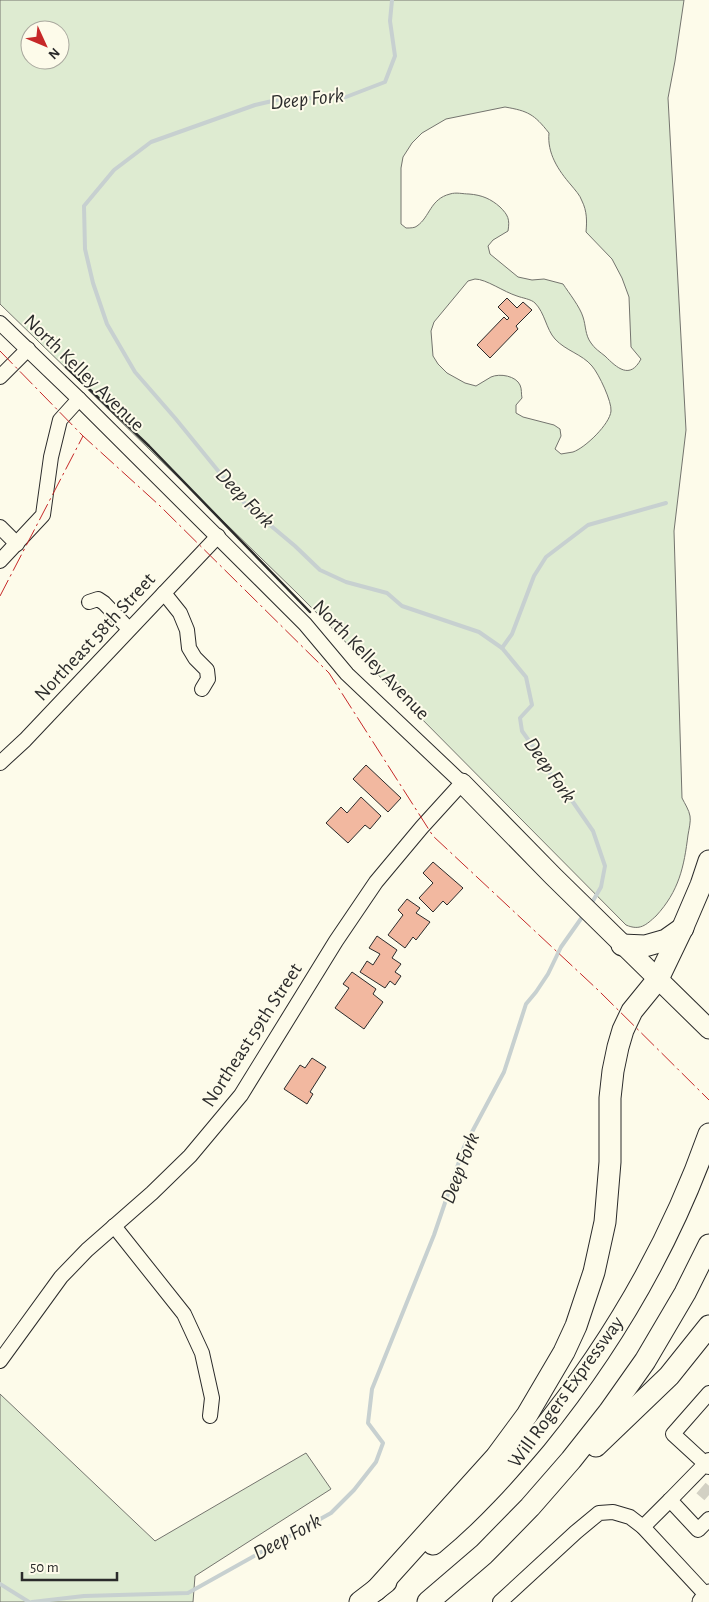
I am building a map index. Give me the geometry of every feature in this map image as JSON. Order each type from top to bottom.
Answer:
[{"type":"highway","points":[[368,1596],[496,1457],[527,1415],[564,1352],[576,1326],[594,1272],[604,1222],[610,1162],[612,1080],[623,1030],[632,1012],[658,979],[683,928],[702,884],[709,861]]},
{"type":"highway","points":[[622,945],[645,946],[666,940],[683,928]]},
{"type":"highway","name":"Will Rogers Expressway","points":[[368,1596],[440,1539],[477,1504],[511,1468],[584,1375],[618,1324],[660,1250],[697,1168],[709,1134]]},
{"type":"highway","name":"Will Rogers Expressway","points":[[428,1602],[484,1554],[530,1507],[609,1412],[645,1361],[685,1293],[709,1245]]},
{"type":"highway","points":[[484,1554],[669,1376],[709,1326]]},
{"type":"main road","name":"North Kelley Avenue","points":[[462,783],[622,945],[709,1029]]},
{"type":"street","name":"North Kelley Avenue","points":[[0,323],[218,536],[305,624],[347,674],[462,783]]},
{"type":"street","points":[[0,377],[28,349]]},
{"type":"street","points":[[0,561],[43,515],[51,457],[60,420],[79,399]]},
{"type":"street","points":[[0,527],[17,544]]},
{"type":"street","name":"Northeast 58th Street","points":[[0,763],[25,740],[218,536]]},
{"type":"street","points":[[164,593],[180,613],[187,630],[188,648],[207,670],[208,679],[202,689]]},
{"type":"street","points":[[89,602],[98,599],[104,603],[129,629]]},
{"type":"street","name":"Northeast 59th Street","points":[[0,1361],[61,1277],[87,1250],[152,1193],[190,1156],[241,1095],[336,941],[376,882],[462,783]]},
{"type":"street","points":[[114,1226],[184,1314],[202,1353],[212,1398],[210,1416]]},
{"type":"street","points":[[643,1527],[690,1479],[708,1464],[673,1434],[709,1393]]},
{"type":"street","points":[[690,1479],[701,1488]]},
{"type":"street","points":[[670,1500],[698,1530],[709,1519]]},
{"type":"street","points":[[500,1602],[599,1513],[613,1512],[630,1517],[643,1527],[706,1598]]},
{"type":"green space","points":[[0,0],[684,0],[668,98],[686,430],[674,531],[682,798],[689,812],[690,820],[685,858],[675,888],[664,907],[656,916],[642,926],[631,927],[626,925],[298,594],[0,304]],"holes":[[[505,107],[530,114],[549,133],[554,161],[579,195],[584,205],[586,232],[612,259],[622,278],[629,297],[631,347],[641,359],[632,369],[623,370],[619,368],[592,345],[582,313],[563,284],[544,279],[532,280],[518,277],[490,254],[488,246],[493,240],[508,231],[509,227],[507,215],[493,202],[478,195],[452,193],[438,200],[416,227],[406,228],[401,224],[401,168],[403,157],[412,143],[422,133],[446,119]],[[475,279],[533,302],[541,311],[549,331],[555,339],[564,347],[584,358],[595,370],[611,407],[610,416],[602,429],[578,450],[561,454],[555,449],[561,436],[560,429],[554,425],[523,417],[516,413],[516,405],[522,398],[521,387],[515,379],[499,375],[491,377],[476,386],[465,383],[447,373],[433,356],[431,331],[434,322],[468,281]]]},
{"type":"green space","points":[[0,1394],[155,1541],[306,1453],[331,1489],[195,1576],[193,1602],[0,1602]]},
{"type":"building","points":[[507,298],[517,308],[523,302],[532,310],[516,326],[518,329],[490,358],[477,345],[504,317],[507,320],[509,318],[498,307]]},
{"type":"building","points":[[366,765],[401,798],[388,812],[353,779]]},
{"type":"building","points":[[361,797],[381,816],[370,829],[365,825],[348,843],[326,823],[341,807],[347,813]]},
{"type":"building","points":[[433,862],[463,888],[447,905],[443,901],[433,912],[419,898],[433,883],[423,873]]},
{"type":"building","points":[[407,899],[420,908],[416,913],[430,922],[416,940],[413,937],[405,948],[388,935],[403,915],[398,910]]},
{"type":"building","points":[[377,936],[397,950],[392,958],[401,964],[395,972],[401,976],[395,985],[390,981],[385,988],[360,972],[367,961],[373,965],[380,954],[369,948]]},
{"type":"building","points":[[352,972],[376,989],[373,994],[383,1002],[364,1029],[335,1008],[349,988],[343,984]]},
{"type":"building","points":[[312,1058],[326,1067],[310,1092],[313,1094],[307,1104],[284,1089],[300,1065],[305,1068]]},
{"type":"waterway","name":"Deep Fork","points":[[392,0],[390,21],[395,56],[385,82],[346,97],[281,99],[255,105],[151,142],[114,170],[84,206],[85,249],[93,283],[107,324],[135,372],[246,505],[295,546],[320,570],[346,582],[387,593],[402,606],[479,632],[502,648],[526,677],[532,705],[520,718],[522,731],[548,771],[566,792],[593,831],[605,866],[601,887],[590,906]]},
{"type":"waterway","points":[[502,648],[512,634],[534,576],[546,557],[588,525],[666,503]]},
{"type":"waterway","name":"Deep Fork","points":[[32,1602],[84,1596],[188,1593],[331,1513],[354,1490],[376,1462],[383,1443],[368,1423],[372,1389],[434,1235],[464,1147],[504,1072],[526,1004],[548,974],[561,947],[585,913]]},
{"type":"waterway","name":"Deep Fork","points":[[0,1584],[29,1602]]},
{"type":"tunnel","points":[[701,1488],[709,1495]]},
{"type":"wall","points":[[66,367],[149,446],[310,612]]},
{"type":"power","points":[[0,351],[83,436],[159,505],[329,673],[433,836],[598,990],[709,1100]]},
{"type":"power","points":[[0,596],[83,436]]}]
